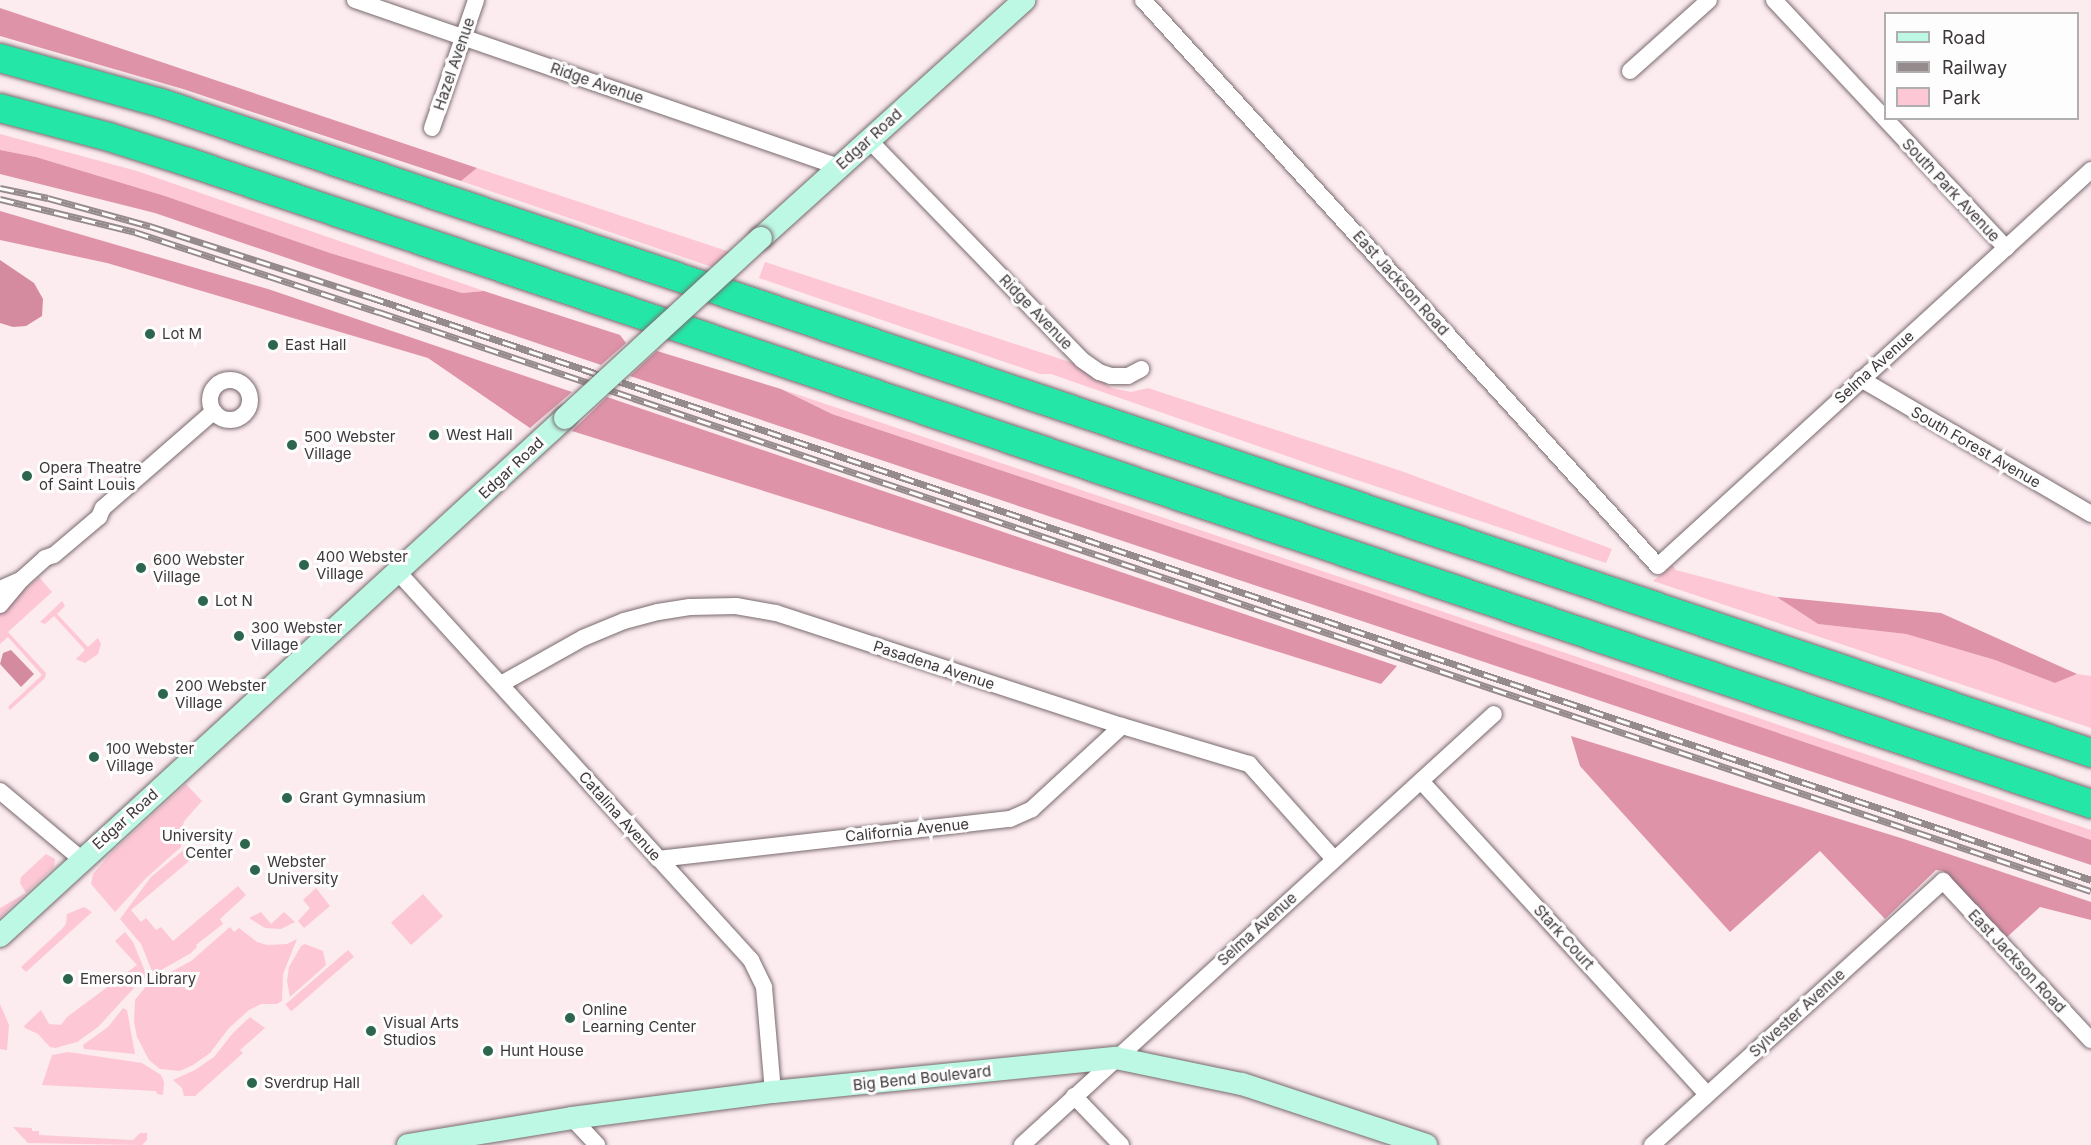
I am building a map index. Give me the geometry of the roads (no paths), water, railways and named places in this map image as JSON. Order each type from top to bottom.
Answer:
[{"type":"highway","points":[[0,58],[161,103],[2091,753]]},
{"type":"highway","points":[[0,108],[109,137],[198,166],[2091,804]]},
{"type":"street","name":"Ridge Avenue","points":[[355,0],[839,167]]},
{"type":"street","name":"Hazel Avenue","points":[[432,128],[476,0]]},
{"type":"street","name":"Edgar Road","points":[[0,936],[1023,0]]},
{"type":"street","name":"East Jackson Road","points":[[1143,0],[1658,566]]},
{"type":"street","points":[[1630,71],[1709,0]]},
{"type":"street","name":"South Park Avenue","points":[[1774,0],[1884,118]]},
{"type":"street","name":"South Park Avenue","points":[[1886,120],[2006,248]]},
{"type":"street","name":"Ridge Avenue","points":[[869,140],[1082,360],[1099,372],[1111,376],[1128,376],[1141,369]]},
{"type":"street","name":"Selma Avenue","points":[[1658,566],[2091,170]]},
{"type":"street","name":"South Forest Avenue","points":[[1861,379],[2091,514]]},
{"type":"street","points":[[0,605],[12,594],[22,579],[45,558],[54,555],[99,517],[103,508],[214,411]]},
{"type":"street","name":"Catalina Avenue","points":[[398,572],[744,951],[758,972],[764,987],[773,1092]]},
{"type":"street","points":[[0,589],[22,579]]},
{"type":"street","name":"Pasadena Avenue","points":[[501,684],[583,638],[624,621],[690,607],[736,606],[776,613],[1122,726],[1249,764],[1334,859]]},
{"type":"street","name":"Selma Avenue","points":[[1022,1145],[1494,714]]},
{"type":"street","name":"California Avenue","points":[[658,858],[1010,819],[1032,809],[1122,726]]},
{"type":"street","name":"Stark Court","points":[[1421,781],[1707,1094]]},
{"type":"street","points":[[0,791],[81,860]]},
{"type":"street","name":"East Jackson Road","points":[[1943,881],[2091,1040]]},
{"type":"street","name":"Sylvester Avenue","points":[[1652,1145],[1943,881]]},
{"type":"street","name":"Big Bend Boulevard","points":[[408,1145],[572,1118],[773,1092],[1116,1058],[1242,1084],[1426,1145]]},
{"type":"street","points":[[1074,1096],[1121,1145]]},
{"type":"street","points":[[572,1118],[597,1145]]},
{"type":"railway","points":[[0,188],[48,198],[150,226],[370,297],[2091,880]]},
{"type":"railway","points":[[0,199],[135,232],[379,312],[2091,891]]},
{"type":"place","name":"Lot M","points":[[150,334]]},
{"type":"place","name":"East Hall","points":[[273,345]]},
{"type":"place","name":"West Hall","points":[[434,435]]},
{"type":"place","name":"500 Webster Village","points":[[292,445]]},
{"type":"place","name":"Opera Theatre of Saint Louis","points":[[27,476]]},
{"type":"place","name":"400 Webster Village","points":[[304,565]]},
{"type":"place","name":"600 Webster Village","points":[[141,568]]},
{"type":"place","name":"Lot N","points":[[203,601]]},
{"type":"place","name":"300 Webster Village","points":[[239,636]]},
{"type":"place","name":"200 Webster Village","points":[[163,694]]},
{"type":"place","name":"100 Webster Village","points":[[94,757]]},
{"type":"place","name":"Grant Gymnasium","points":[[287,798]]},
{"type":"place","name":"University Center","points":[[245,844]]},
{"type":"place","name":"Webster University","points":[[255,870]]},
{"type":"place","name":"Emerson Library","points":[[68,979]]},
{"type":"place","name":"Online Learning Center","points":[[570,1018]]},
{"type":"place","name":"Visual Arts Studios","points":[[371,1031]]},
{"type":"place","name":"Hunt House","points":[[488,1051]]},
{"type":"place","name":"Sverdrup Hall","points":[[252,1083]]}]
